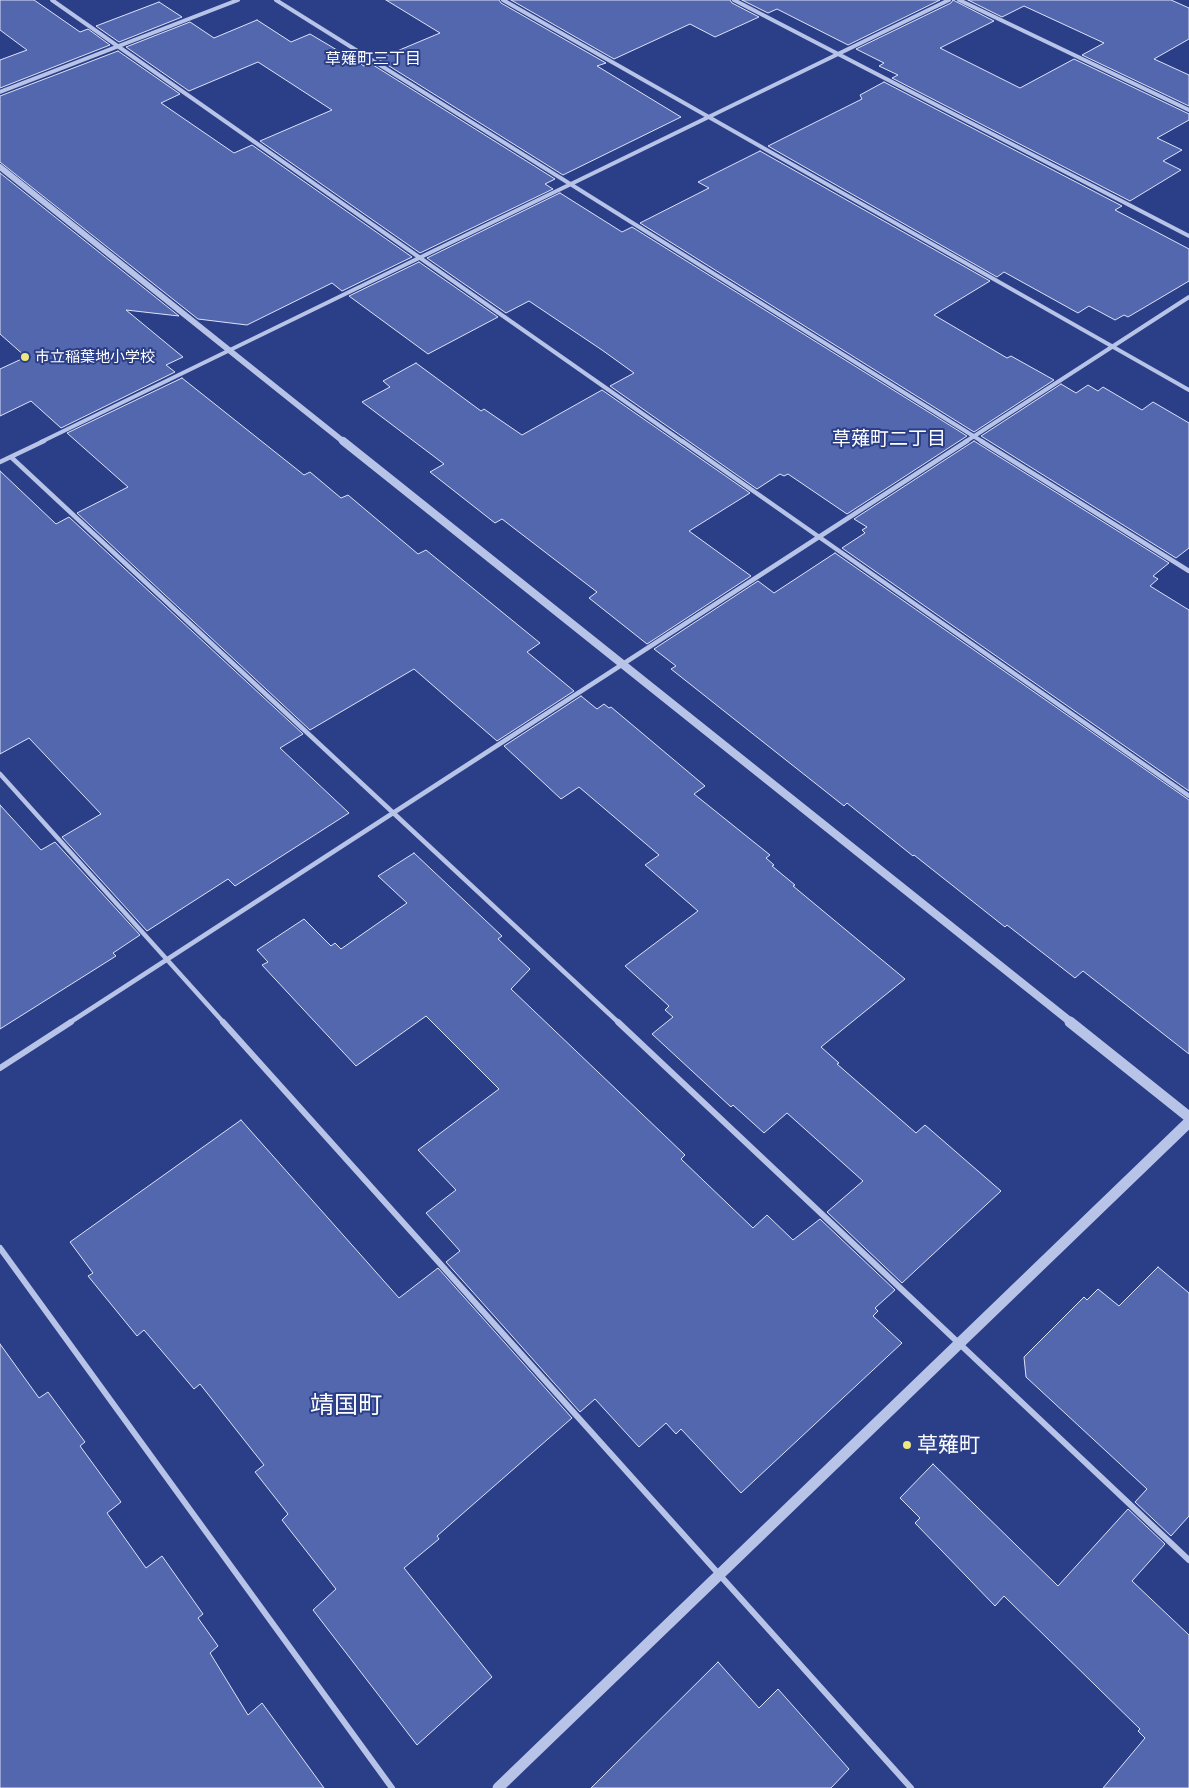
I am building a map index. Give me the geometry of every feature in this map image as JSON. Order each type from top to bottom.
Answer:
[{"type":"street","points":[[52,0],[1189,796]]},
{"type":"street","points":[[0,92],[238,0]]},
{"type":"street","points":[[276,0],[1189,571]]},
{"type":"street","points":[[503,0],[1189,390]]},
{"type":"street","points":[[734,0],[1189,236]]},
{"type":"street","points":[[0,462],[949,0]]},
{"type":"street","points":[[959,0],[1189,110]]},
{"type":"street","points":[[0,168],[1189,1117]]},
{"type":"street","points":[[0,1068],[624,666],[1189,297]]},
{"type":"street","points":[[11,457],[396,813],[1189,1560]]},
{"type":"street","points":[[0,774],[911,1788]]},
{"type":"street","points":[[498,1788],[1189,1122]]},
{"type":"street","points":[[0,1248],[392,1788]]},
{"type":"building","points":[[0,0],[34,0],[80,32],[88,29],[110,45],[0,88],[0,60],[27,50],[0,30]]},
{"type":"building","points":[[386,0],[499,0],[501,3],[606,63],[597,66],[681,117],[563,175],[378,59],[440,33]]},
{"type":"building","points":[[511,0],[730,0],[732,3],[759,17],[715,37],[690,24],[614,59]]},
{"type":"building","points":[[742,0],[940,0],[848,45],[777,9],[768,13]]},
{"type":"building","points":[[953,0],[994,21],[940,48],[1020,88],[1074,59],[1189,114],[1189,120],[1157,138],[1182,150],[1163,161],[1181,170],[1130,201],[892,78],[898,75],[879,66],[884,63],[856,49],[951,3]]},
{"type":"building","points":[[968,0],[1171,0],[1189,8],[1189,39],[1154,59],[1189,75],[1189,106],[1082,55],[1104,43],[1024,6],[1002,17]]},
{"type":"building","points":[[159,2],[182,17],[119,42],[96,26]]},
{"type":"building","points":[[257,20],[291,42],[310,34],[364,66],[370,63],[555,179],[545,184],[553,189],[420,253],[260,141],[332,110],[258,62],[189,91],[126,47],[190,22],[214,38]]},
{"type":"building","points":[[118,51],[180,94],[161,103],[234,153],[252,145],[412,257],[342,291],[332,283],[247,325],[198,319],[0,162],[0,96]]},
{"type":"building","points":[[884,82],[1122,206],[1115,210],[1189,249],[1189,281],[1128,317],[1124,315],[1115,320],[1089,306],[1078,313],[1004,272],[997,277],[768,146],[862,99],[860,95]]},
{"type":"building","points":[[760,151],[990,281],[934,315],[1007,358],[1011,356],[1054,380],[974,432],[640,223],[709,188],[698,182]]},
{"type":"building","points":[[0,173],[179,316],[126,310],[183,357],[166,365],[175,372],[61,428],[31,401],[0,416],[0,369],[26,357],[0,334]]},
{"type":"building","points":[[560,193],[622,232],[632,227],[967,436],[847,514],[788,474],[784,476],[780,474],[757,489],[610,386],[634,373],[602,350],[529,301],[506,313],[427,258]]},
{"type":"building","points":[[419,262],[498,317],[428,354],[349,296]]},
{"type":"building","points":[[416,363],[481,411],[484,409],[522,435],[602,390],[750,493],[689,531],[751,576],[647,644],[589,598],[597,592],[502,519],[495,523],[430,472],[444,464],[362,402],[390,387],[383,381]]},
{"type":"building","points":[[182,378],[304,475],[310,472],[341,498],[348,495],[418,554],[426,550],[540,643],[527,652],[574,691],[497,741],[414,669],[310,730],[77,513],[128,487],[67,433]]},
{"type":"building","points":[[1061,384],[1076,393],[1088,385],[1098,391],[1103,387],[1142,410],[1153,402],[1189,423],[1189,548],[1176,558],[981,436]]},
{"type":"building","points":[[974,441],[1169,563],[1153,576],[1158,579],[1150,586],[1189,610],[1189,791],[842,548],[865,533],[862,530],[867,527],[854,519]]},
{"type":"building","points":[[0,471],[56,524],[69,517],[303,734],[280,748],[349,813],[235,886],[228,879],[147,931],[62,837],[101,814],[29,738],[0,754]]},
{"type":"building","points":[[835,553],[1189,800],[1189,1054],[1083,971],[1075,978],[1007,925],[1005,927],[847,803],[844,806],[671,669],[676,666],[654,649],[758,581],[774,593]]},
{"type":"building","points":[[581,696],[597,709],[604,704],[609,708],[611,707],[705,786],[694,794],[770,855],[766,858],[774,865],[772,866],[795,885],[793,886],[905,979],[821,1047],[839,1063],[837,1064],[916,1133],[925,1125],[1001,1191],[902,1283],[827,1212],[863,1181],[787,1113],[764,1133],[733,1105],[731,1107],[652,1034],[673,1017],[665,1010],[669,1006],[625,966],[698,911],[645,865],[659,855],[579,787],[561,799],[504,746]]},
{"type":"building","points":[[0,805],[41,850],[55,842],[140,935],[113,953],[116,956],[0,1029]]},
{"type":"building","points":[[414,853],[502,936],[498,939],[530,969],[511,989],[685,1155],[681,1159],[753,1228],[767,1215],[793,1240],[820,1219],[895,1290],[875,1308],[878,1311],[873,1316],[902,1343],[741,1493],[681,1429],[676,1434],[666,1423],[639,1447],[595,1399],[580,1412],[446,1262],[460,1251],[426,1213],[456,1190],[418,1150],[499,1089],[426,1016],[356,1066],[262,965],[268,962],[257,950],[304,919],[331,946],[335,943],[341,949],[407,903],[378,876]]},
{"type":"building","points":[[241,1120],[399,1298],[438,1268],[572,1418],[437,1536],[439,1539],[404,1568],[492,1677],[417,1745],[313,1610],[336,1589],[282,1520],[288,1514],[255,1472],[264,1465],[200,1384],[194,1389],[144,1330],[137,1336],[88,1276],[93,1273],[70,1242]]},
{"type":"building","points":[[1158,1267],[1189,1293],[1189,1516],[1171,1536],[1135,1502],[1147,1489],[1026,1377],[1024,1357],[1084,1297],[1087,1300],[1098,1289],[1119,1306]]},
{"type":"building","points":[[0,1344],[39,1398],[48,1392],[85,1442],[80,1446],[121,1502],[107,1513],[146,1568],[162,1556],[203,1614],[198,1618],[218,1646],[210,1653],[248,1715],[262,1703],[324,1788],[0,1788]]},
{"type":"building","points":[[933,1464],[1058,1586],[1128,1509],[1165,1544],[1132,1581],[1189,1635],[1189,1788],[1103,1788],[1145,1738],[1138,1731],[1140,1729],[1004,1596],[995,1606],[915,1523],[920,1518],[900,1498]]},
{"type":"building","points":[[718,1662],[759,1708],[778,1689],[849,1769],[831,1788],[591,1788]]},
{"type":"place","name":"市立稲葉地小学校","points":[[25,357]]},
{"type":"place","name":"草薙町","points":[[907,1445]]},
{"type":"district","name":"草薙町三丁目","points":[[373,59]]},
{"type":"district","name":"草薙町二丁目","points":[[889,439]]},
{"type":"district","name":"靖国町","points":[[346,1405]]}]
